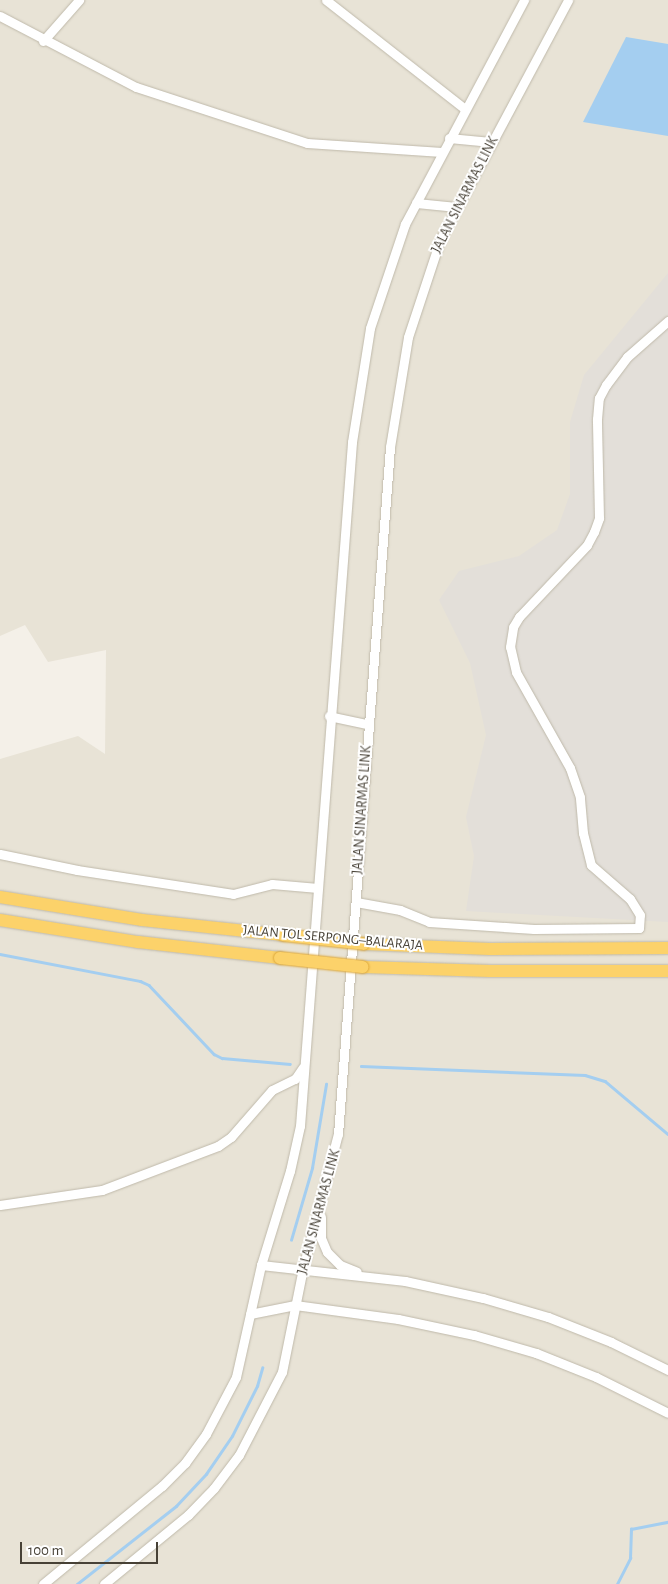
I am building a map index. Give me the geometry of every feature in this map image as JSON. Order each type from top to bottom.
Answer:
[{"type":"highway","name":"JALAN TOL SERPONG–BALARAJA","points":[[0,897],[142,920],[364,944],[490,948],[668,948]]},
{"type":"highway","name":"JALAN TOL SERPONG–BALARAJA","points":[[0,920],[138,942],[363,966],[490,971],[668,971]]},
{"type":"street","points":[[43,41],[79,0]]},
{"type":"street","points":[[326,0],[465,109]]},
{"type":"street","points":[[43,1584],[162,1486],[185,1463],[206,1434],[236,1377],[261,1265],[290,1171],[300,1126],[329,716],[360,380],[386,277],[416,203],[524,0]]},
{"type":"street","name":"JALAN SINARMAS LINK","points":[[104,1584],[188,1515],[214,1488],[239,1455],[282,1372],[303,1268],[320,1210],[338,1134],[356,902],[367,724],[398,386],[422,289],[440,240],[568,0]]},
{"type":"street","points":[[0,16],[43,41],[136,87],[307,143],[442,152]]},
{"type":"street","points":[[449,138],[491,142]]},
{"type":"street","points":[[416,203],[457,207]]},
{"type":"street","points":[[356,902],[400,910],[429,922],[534,929],[639,928],[640,915],[630,900],[591,865],[583,833],[580,797],[570,768],[516,672],[511,641],[519,617],[587,545],[594,532],[599,500],[597,419],[599,398],[606,384],[627,357],[668,321]]},
{"type":"street","points":[[329,716],[367,724]]},
{"type":"street","points":[[0,854],[77,870],[233,894],[272,884],[318,888]]},
{"type":"street","points":[[0,1206],[102,1190],[218,1146],[231,1137],[272,1090],[295,1079],[304,1065]]},
{"type":"street","points":[[320,1210],[321,1238],[327,1252],[340,1265],[369,1277]]},
{"type":"street","points":[[261,1265],[303,1268],[369,1277],[483,1298],[548,1317],[611,1342],[668,1370]]},
{"type":"street","points":[[250,1314],[296,1305],[398,1319],[474,1335],[536,1353],[596,1377],[668,1414]]},
{"type":"shaded area","points":[[0,0],[668,0],[668,1584],[0,1584],[0,759],[78,736],[105,754],[106,650],[48,662],[25,625],[0,636]]},
{"type":"shaded area","points":[[668,273],[668,922],[466,911],[474,856],[466,817],[486,735],[470,663],[439,600],[459,571],[519,556],[557,530],[570,494],[570,422],[584,375]]},
{"type":"water","points":[[626,37],[668,44],[668,136],[583,122]]},
{"type":"waterway","points":[[0,954],[140,981],[149,985],[214,1054],[222,1058],[290,1064]]},
{"type":"waterway","points":[[361,1066],[585,1075],[605,1081],[668,1134]]},
{"type":"waterway","points":[[291,1240],[312,1168],[326,1084]]},
{"type":"waterway","points":[[77,1584],[176,1506],[206,1474],[232,1436],[257,1386],[262,1368]]},
{"type":"waterway","points":[[617,1584],[630,1558],[631,1529],[668,1522]]}]
